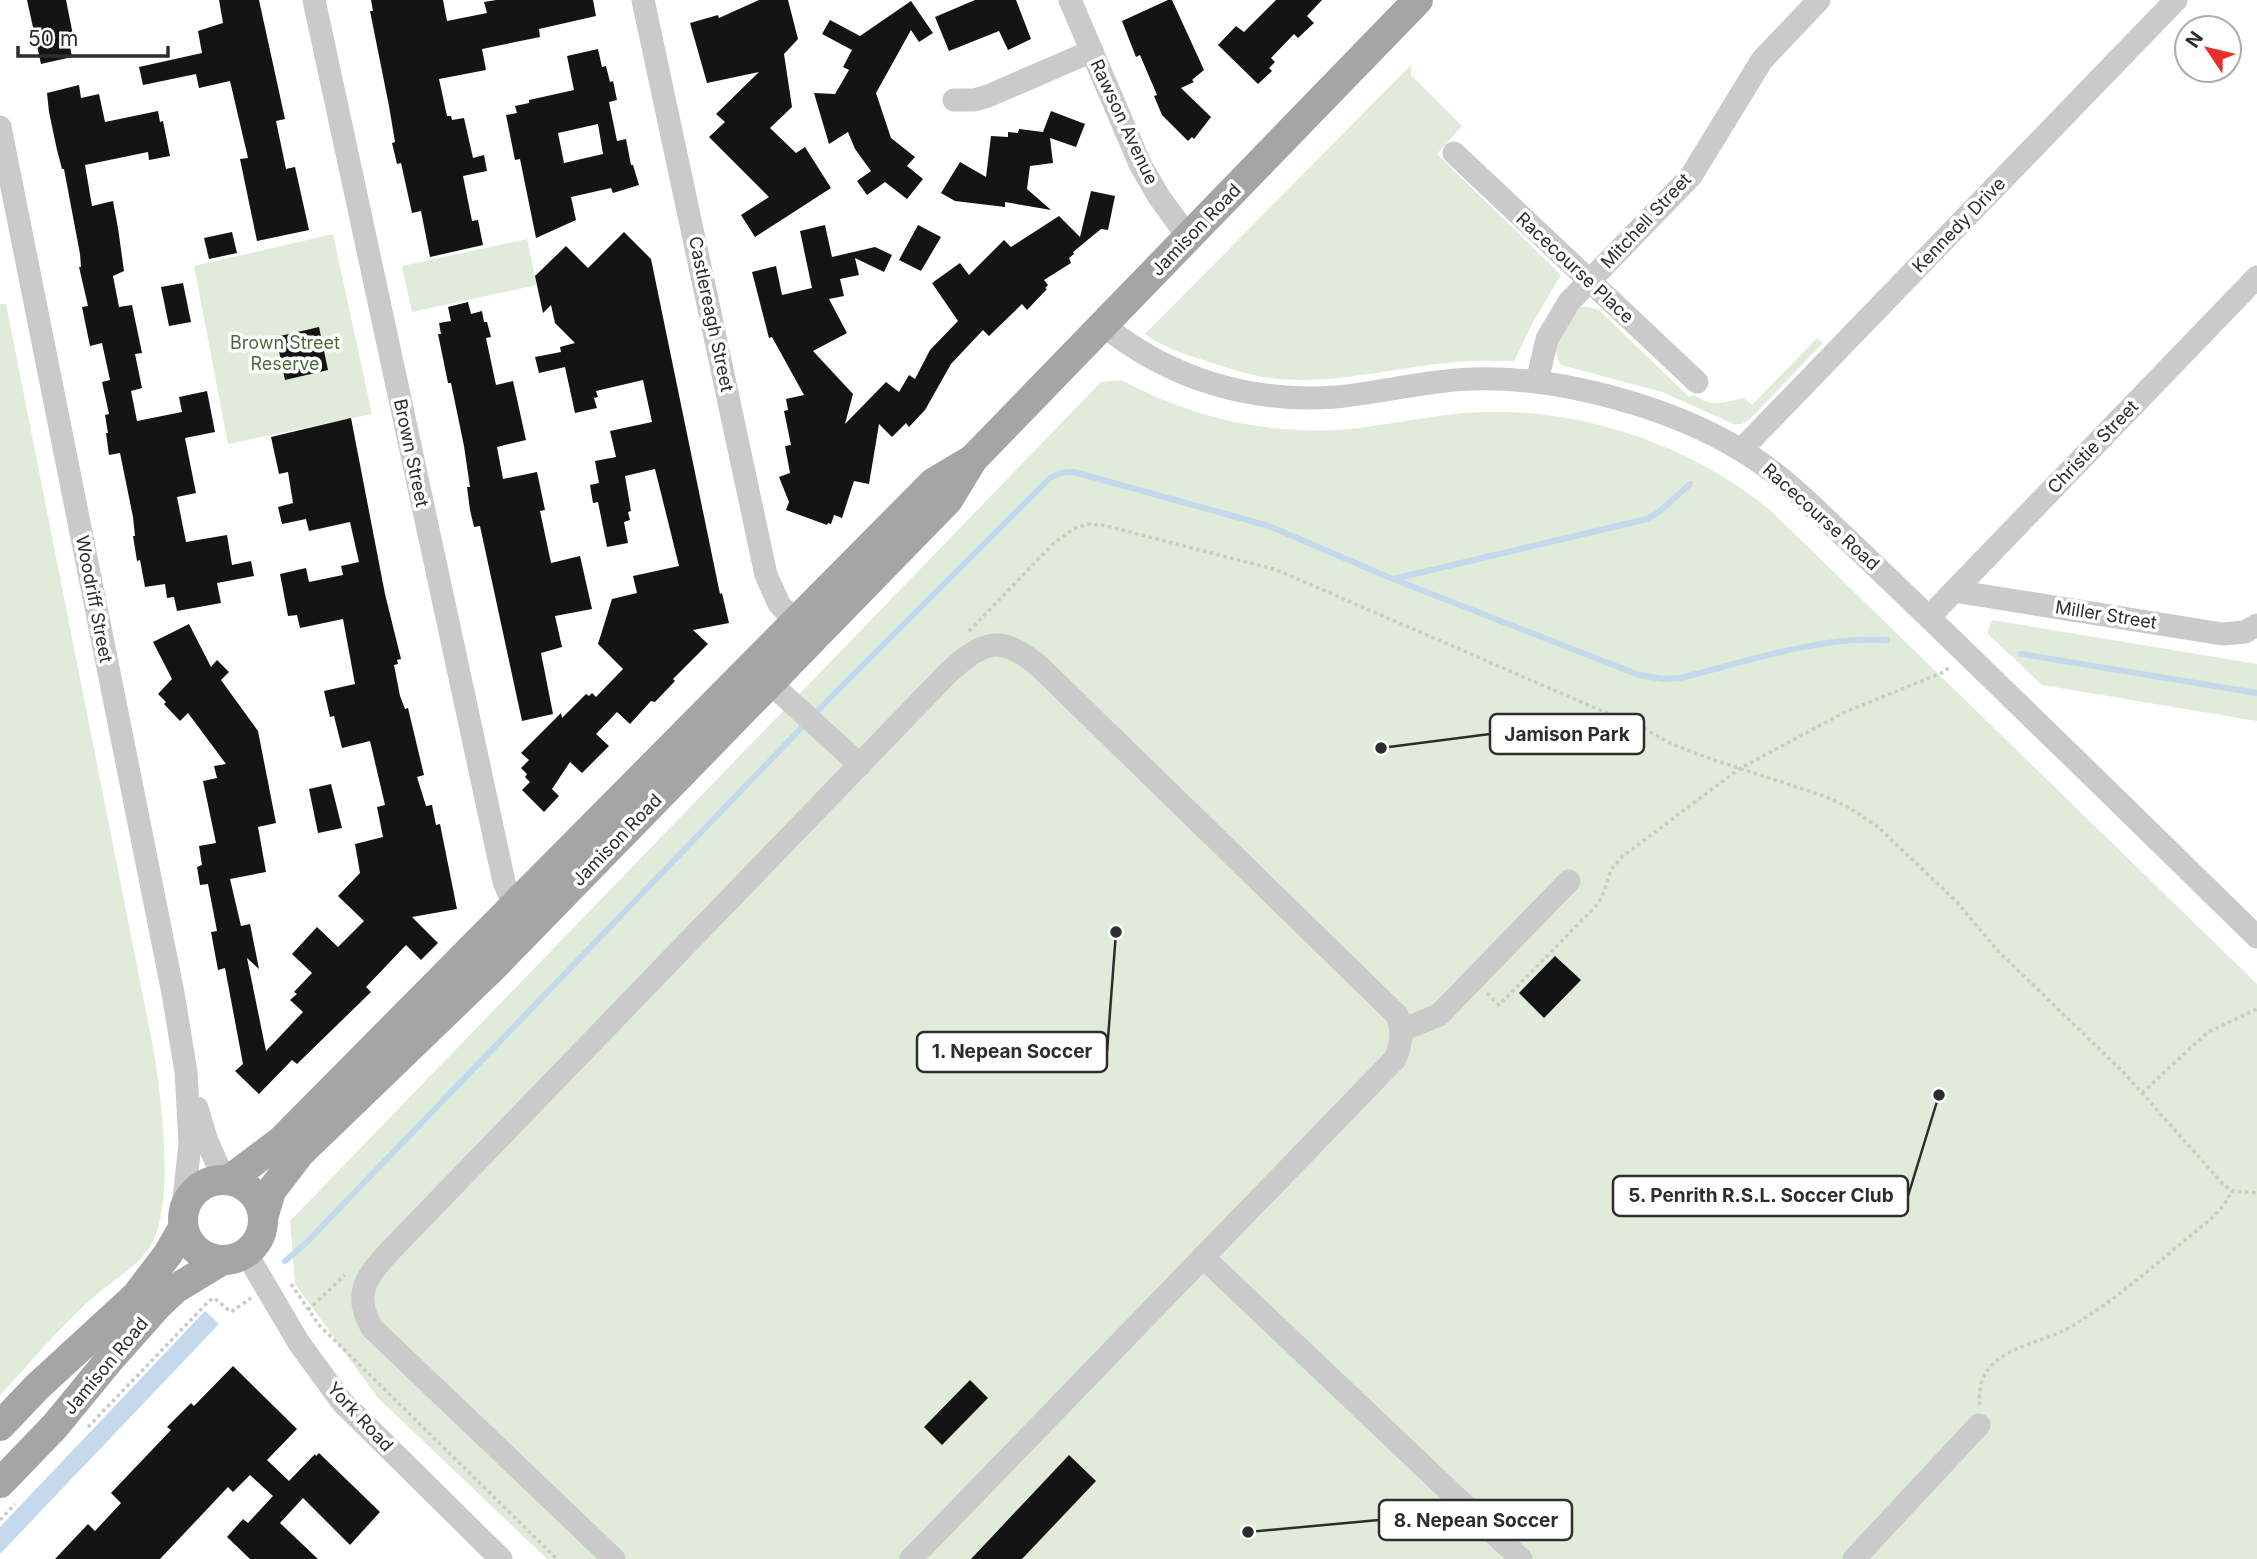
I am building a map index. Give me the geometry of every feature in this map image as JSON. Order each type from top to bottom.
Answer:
[{"type":"main road","name":"Jamison Road","points":[[263,1218],[271,1192],[300,1153],[492,968],[948,500],[973,459],[1418,0]]},
{"type":"main road","name":"Jamison Road","points":[[227,1180],[281,1141],[933,483],[973,459]]},
{"type":"main road","points":[[227,1180],[245,1186],[254,1194],[263,1218],[261,1231],[256,1243],[234,1257],[204,1256],[193,1248],[185,1236],[183,1219],[190,1196],[200,1186],[227,1180]]},
{"type":"main road","name":"Jamison Road","points":[[0,1426],[37,1387],[136,1296],[163,1262],[183,1219]]},
{"type":"main road","name":"Jamison Road","points":[[0,1483],[55,1426],[110,1359],[175,1289],[234,1257]]},
{"type":"street","name":"Brown Street","points":[[314,0],[504,882],[514,905]]},
{"type":"street","name":"Castlereagh Street","points":[[642,0],[766,575],[779,604],[794,621]]},
{"type":"street","name":"Rawson Avenue","points":[[1070,0],[1140,164],[1159,197],[1189,238]]},
{"type":"street","name":"Mitchell Street","points":[[1537,382],[1553,326],[1569,302],[1690,176],[1762,60],[1819,0]]},
{"type":"street","name":"Kennedy Drive","points":[[1741,450],[2176,0]]},
{"type":"street","points":[[954,100],[974,100],[988,96],[1092,51]]},
{"type":"street","name":"Woodriff Street","points":[[0,127],[173,993],[186,1072],[190,1143],[183,1219]]},
{"type":"street","name":"Racecourse Place","points":[[1454,153],[1697,382]]},
{"type":"street","name":"Christie Street","points":[[1929,617],[2257,278]]},
{"type":"street","name":"Racecourse Road","points":[[1103,325],[1131,347],[1164,366],[1223,386],[1273,397],[1336,397],[1449,380],[1509,379],[1537,382],[1636,404],[1689,423],[1741,450],[1780,477],[1929,617],[2257,937]]},
{"type":"street","name":"Miller Street","points":[[1954,591],[2222,634],[2245,632],[2257,625]]},
{"type":"street","points":[[614,1559],[372,1328],[362,1308],[363,1287],[373,1268],[388,1252],[966,657],[981,648],[1009,646],[1023,652],[1397,1015],[1402,1030],[1402,1044],[1395,1059],[911,1559]]},
{"type":"street","points":[[770,683],[860,765]]},
{"type":"street","points":[[1402,1030],[1438,1015],[1569,881]]},
{"type":"street","name":"Woodriff Street","points":[[186,1072],[207,1141],[227,1180]]},
{"type":"street","name":"York Road","points":[[234,1257],[342,1402],[501,1559]]},
{"type":"street","points":[[1203,1257],[1521,1559]]},
{"type":"street","points":[[1854,1559],[1979,1425]]},
{"type":"path","points":[[969,630],[1054,543],[1073,529],[1087,524],[1103,525],[1277,570],[1640,726],[1670,744],[1824,796],[1850,808],[1878,827],[1957,902],[1997,950],[2142,1093],[2232,1191],[2257,1193]]},
{"type":"path","points":[[1473,980],[1499,1005],[1596,906],[1611,870],[1623,856],[1739,769],[1845,712],[1944,672],[1965,652]]},
{"type":"path","points":[[2142,1093],[2208,1032],[2257,1009]]},
{"type":"path","points":[[1979,1425],[1982,1419],[1980,1386],[1986,1370],[2013,1351],[2071,1327],[2108,1302],[2211,1219],[2232,1191]]},
{"type":"path","points":[[285,1275],[319,1325],[557,1559]]},
{"type":"path","points":[[85,1431],[209,1301],[214,1298],[232,1312]]},
{"type":"green space","points":[[1411,65],[1411,75],[1462,126],[1437,154],[1561,275],[1514,361],[1463,361],[1340,378],[1293,380],[1262,377],[1228,368],[1173,350],[1145,334]]},
{"type":"green space","name":"Brown Street Reserve","points":[[333,234],[372,414],[228,444],[194,266]]},
{"type":"green space","points":[[527,239],[537,285],[412,312],[402,266]]},
{"type":"green space","points":[[0,304],[6,304],[153,1047],[162,1119],[165,1175],[159,1224],[147,1251],[72,1317],[0,1395]]},
{"type":"green space","points":[[1584,306],[1599,310],[1689,397],[1695,395],[1713,403],[1744,398],[1752,405],[1817,338],[1823,343],[1750,419],[1742,424],[1734,424],[1662,392],[1561,365],[1556,350],[1560,335],[1579,308]]},
{"type":"green space","points":[[1121,380],[1203,414],[1260,427],[1290,430],[1350,429],[1481,412],[1520,412],[1558,417],[1597,424],[1635,436],[1672,450],[1707,468],[1771,511],[2257,984],[2257,1559],[547,1559],[378,1398],[295,1284],[290,1221],[1101,382]]},
{"type":"green space","points":[[1992,620],[2257,664],[2257,721],[2042,685],[1987,633]]},
{"type":"water","points":[[205,1311],[219,1324],[0,1554],[0,1527]]},
{"type":"building","points":[[27,0],[66,0],[73,35],[68,36],[72,57],[41,64]]},
{"type":"building","points":[[219,0],[259,0],[285,119],[276,121],[286,169],[295,167],[309,230],[257,241],[240,159],[248,158],[230,81],[199,88],[196,74],[143,85],[139,67],[202,53],[198,31],[223,23]]},
{"type":"building","points":[[371,0],[443,0],[447,21],[487,13],[484,2],[496,0],[593,0],[596,16],[539,29],[540,37],[482,49],[486,70],[439,79],[447,116],[451,116],[452,120],[464,118],[473,158],[484,155],[487,171],[463,176],[472,221],[478,220],[483,245],[430,257],[421,211],[412,213],[401,163],[397,164],[392,143],[395,142],[370,11],[373,11]]},
{"type":"building","points":[[759,0],[788,0],[798,39],[784,54],[792,107],[770,128],[796,153],[805,147],[831,188],[755,237],[741,215],[769,197],[709,137],[725,122],[716,114],[759,72],[707,83],[690,23],[718,15],[719,18]]},
{"type":"building","points":[[975,0],[1016,0],[1031,39],[1008,50],[999,31],[949,51],[935,17]]},
{"type":"building","points":[[1172,0],[1204,70],[1192,80],[1194,82],[1181,88],[1211,117],[1194,139],[1192,137],[1188,141],[1162,115],[1154,96],[1157,95],[1140,55],[1136,57],[1122,21]]},
{"type":"building","points":[[1276,0],[1322,0],[1307,16],[1314,23],[1298,38],[1294,34],[1271,58],[1275,62],[1269,68],[1272,71],[1258,84],[1218,45],[1236,26],[1244,32]]},
{"type":"building","points":[[911,1],[933,33],[919,42],[911,30],[876,93],[891,138],[915,157],[907,166],[923,179],[907,199],[885,182],[867,195],[857,181],[871,171],[855,149],[848,132],[829,144],[814,93],[835,94],[849,70],[843,67],[852,50],[822,34],[830,20],[860,36]]},
{"type":"building","points":[[598,49],[602,67],[606,66],[610,82],[613,81],[617,100],[609,102],[617,141],[626,139],[631,165],[639,185],[613,193],[611,188],[571,197],[576,220],[536,238],[520,159],[515,160],[506,115],[517,113],[515,106],[529,103],[529,100],[574,90],[567,56]],"holes":[[[598,124],[603,154],[564,163],[558,133]]]},
{"type":"building","points":[[79,85],[81,98],[99,94],[105,122],[158,111],[160,122],[163,121],[170,156],[149,160],[148,152],[85,165],[92,206],[113,201],[124,271],[113,276],[119,307],[132,305],[142,353],[135,354],[142,388],[131,391],[137,421],[182,412],[179,397],[207,391],[215,432],[185,438],[196,493],[177,497],[186,542],[227,535],[232,565],[251,561],[254,576],[217,583],[221,603],[177,611],[174,597],[167,598],[165,584],[145,587],[140,560],[137,561],[133,517],[120,453],[109,455],[105,415],[109,414],[102,382],[110,380],[102,343],[90,346],[82,307],[88,306],[79,267],[80,254],[64,169],[49,112],[47,93]]},
{"type":"building","points":[[1051,111],[1085,124],[1076,147],[1050,138],[1053,163],[1030,166],[1027,189],[1051,210],[1005,202],[1005,207],[955,201],[941,193],[960,162],[986,177],[991,136],[1008,137],[1008,132],[1018,133],[1019,129],[1043,132]]},
{"type":"building","points":[[1091,191],[1115,196],[1108,230],[1101,229],[1073,252],[1069,258],[1071,263],[1044,280],[1048,285],[1045,288],[1047,289],[1027,310],[1022,304],[989,336],[983,330],[951,364],[925,410],[909,427],[906,423],[892,437],[879,424],[869,484],[854,481],[842,518],[834,515],[831,524],[827,525],[786,510],[789,502],[779,477],[790,473],[785,446],[791,445],[784,411],[788,410],[786,399],[804,395],[772,337],[769,338],[752,272],[776,266],[782,295],[812,288],[800,231],[825,225],[832,257],[875,247],[892,255],[884,272],[855,258],[859,275],[840,279],[844,296],[829,299],[847,333],[813,351],[853,394],[845,424],[886,382],[899,392],[909,375],[915,379],[930,350],[958,321],[932,283],[960,263],[969,275],[1004,240],[1011,247],[1059,216],[1080,237]]},
{"type":"building","points":[[918,225],[941,237],[921,271],[899,260]]},
{"type":"building","points":[[232,232],[237,253],[209,259],[204,238]]},
{"type":"building","points":[[624,232],[651,259],[720,594],[722,593],[729,623],[693,630],[708,644],[673,679],[675,681],[655,702],[651,701],[630,724],[617,712],[596,734],[609,746],[582,773],[570,762],[552,789],[559,796],[544,812],[522,790],[530,782],[521,768],[529,760],[521,753],[561,713],[562,718],[586,694],[589,696],[592,693],[596,697],[623,669],[598,644],[612,599],[637,593],[633,576],[679,566],[655,469],[625,476],[631,511],[628,512],[630,520],[624,522],[628,543],[607,547],[598,502],[593,503],[590,485],[599,483],[595,461],[616,457],[610,431],[652,422],[643,380],[596,391],[598,397],[594,398],[597,408],[575,413],[565,367],[539,373],[535,357],[561,352],[560,347],[575,343],[555,323],[551,305],[543,313],[535,276],[566,246],[588,268]]},
{"type":"building","points":[[183,283],[191,322],[169,326],[161,287]]},
{"type":"building","points":[[468,302],[471,314],[482,311],[484,322],[487,322],[491,337],[486,338],[496,385],[513,381],[526,440],[497,447],[503,479],[537,472],[545,510],[540,511],[551,563],[580,556],[592,609],[555,616],[562,647],[541,653],[553,714],[522,721],[480,526],[474,527],[470,510],[467,487],[470,487],[464,446],[438,334],[441,334],[439,323],[451,321],[448,307]]},
{"type":"building","points":[[319,327],[328,370],[285,380],[276,337]]},
{"type":"building","points":[[351,418],[385,594],[401,659],[394,665],[400,696],[405,709],[408,708],[424,775],[417,777],[426,806],[432,805],[436,825],[440,824],[457,909],[412,917],[438,943],[421,960],[406,945],[366,987],[371,992],[297,1064],[292,1060],[259,1094],[235,1071],[243,1064],[225,968],[218,970],[211,932],[217,931],[208,884],[200,885],[197,867],[202,865],[199,846],[216,843],[203,781],[217,778],[214,766],[226,764],[188,713],[180,721],[158,694],[172,679],[153,642],[189,624],[211,667],[217,660],[229,672],[221,680],[258,731],[276,823],[258,827],[266,872],[230,879],[241,926],[250,924],[259,969],[247,958],[266,1051],[303,1012],[290,1000],[312,973],[292,954],[317,927],[338,947],[364,921],[338,896],[360,873],[355,844],[383,837],[377,807],[385,805],[370,741],[342,748],[334,716],[330,717],[324,691],[355,684],[343,619],[300,628],[297,615],[288,616],[280,574],[306,568],[309,582],[343,575],[341,566],[359,562],[350,522],[309,531],[306,519],[282,524],[278,507],[293,503],[288,472],[279,474],[271,437]]},
{"type":"building","points":[[331,784],[342,828],[318,833],[309,789]]},
{"type":"building","points":[[1555,956],[1581,980],[1544,1018],[1519,993]]},
{"type":"building","points":[[233,1366],[297,1429],[267,1460],[289,1481],[319,1453],[380,1512],[350,1545],[303,1498],[280,1523],[318,1559],[250,1559],[227,1537],[243,1519],[248,1523],[273,1496],[250,1475],[233,1492],[228,1487],[160,1559],[55,1559],[88,1524],[95,1531],[121,1503],[111,1493],[171,1430],[167,1427],[191,1403],[194,1406]]},
{"type":"building","points":[[970,1380],[988,1398],[942,1445],[924,1427]]},
{"type":"building","points":[[1069,1455],[1096,1481],[1022,1559],[971,1559]]},
{"type":"waterway","points":[[285,1261],[306,1243],[834,694],[1050,478],[1061,473],[1074,472],[1269,526],[1393,579],[1639,675],[1663,679],[1680,678],[1808,646],[1887,640]]},
{"type":"waterway","points":[[1393,579],[1647,519],[1659,512],[1690,484]]},
{"type":"waterway","points":[[2021,654],[2257,693]]},
{"type":"place","name":"Jamison Park","points":[[1381,748]]},
{"type":"place","name":"1. Nepean Soccer","points":[[1116,932]]},
{"type":"place","name":"5. Penrith R.S.L. Soccer Club","points":[[1939,1095]]},
{"type":"place","name":"8. Nepean Soccer","points":[[1248,1532]]}]
